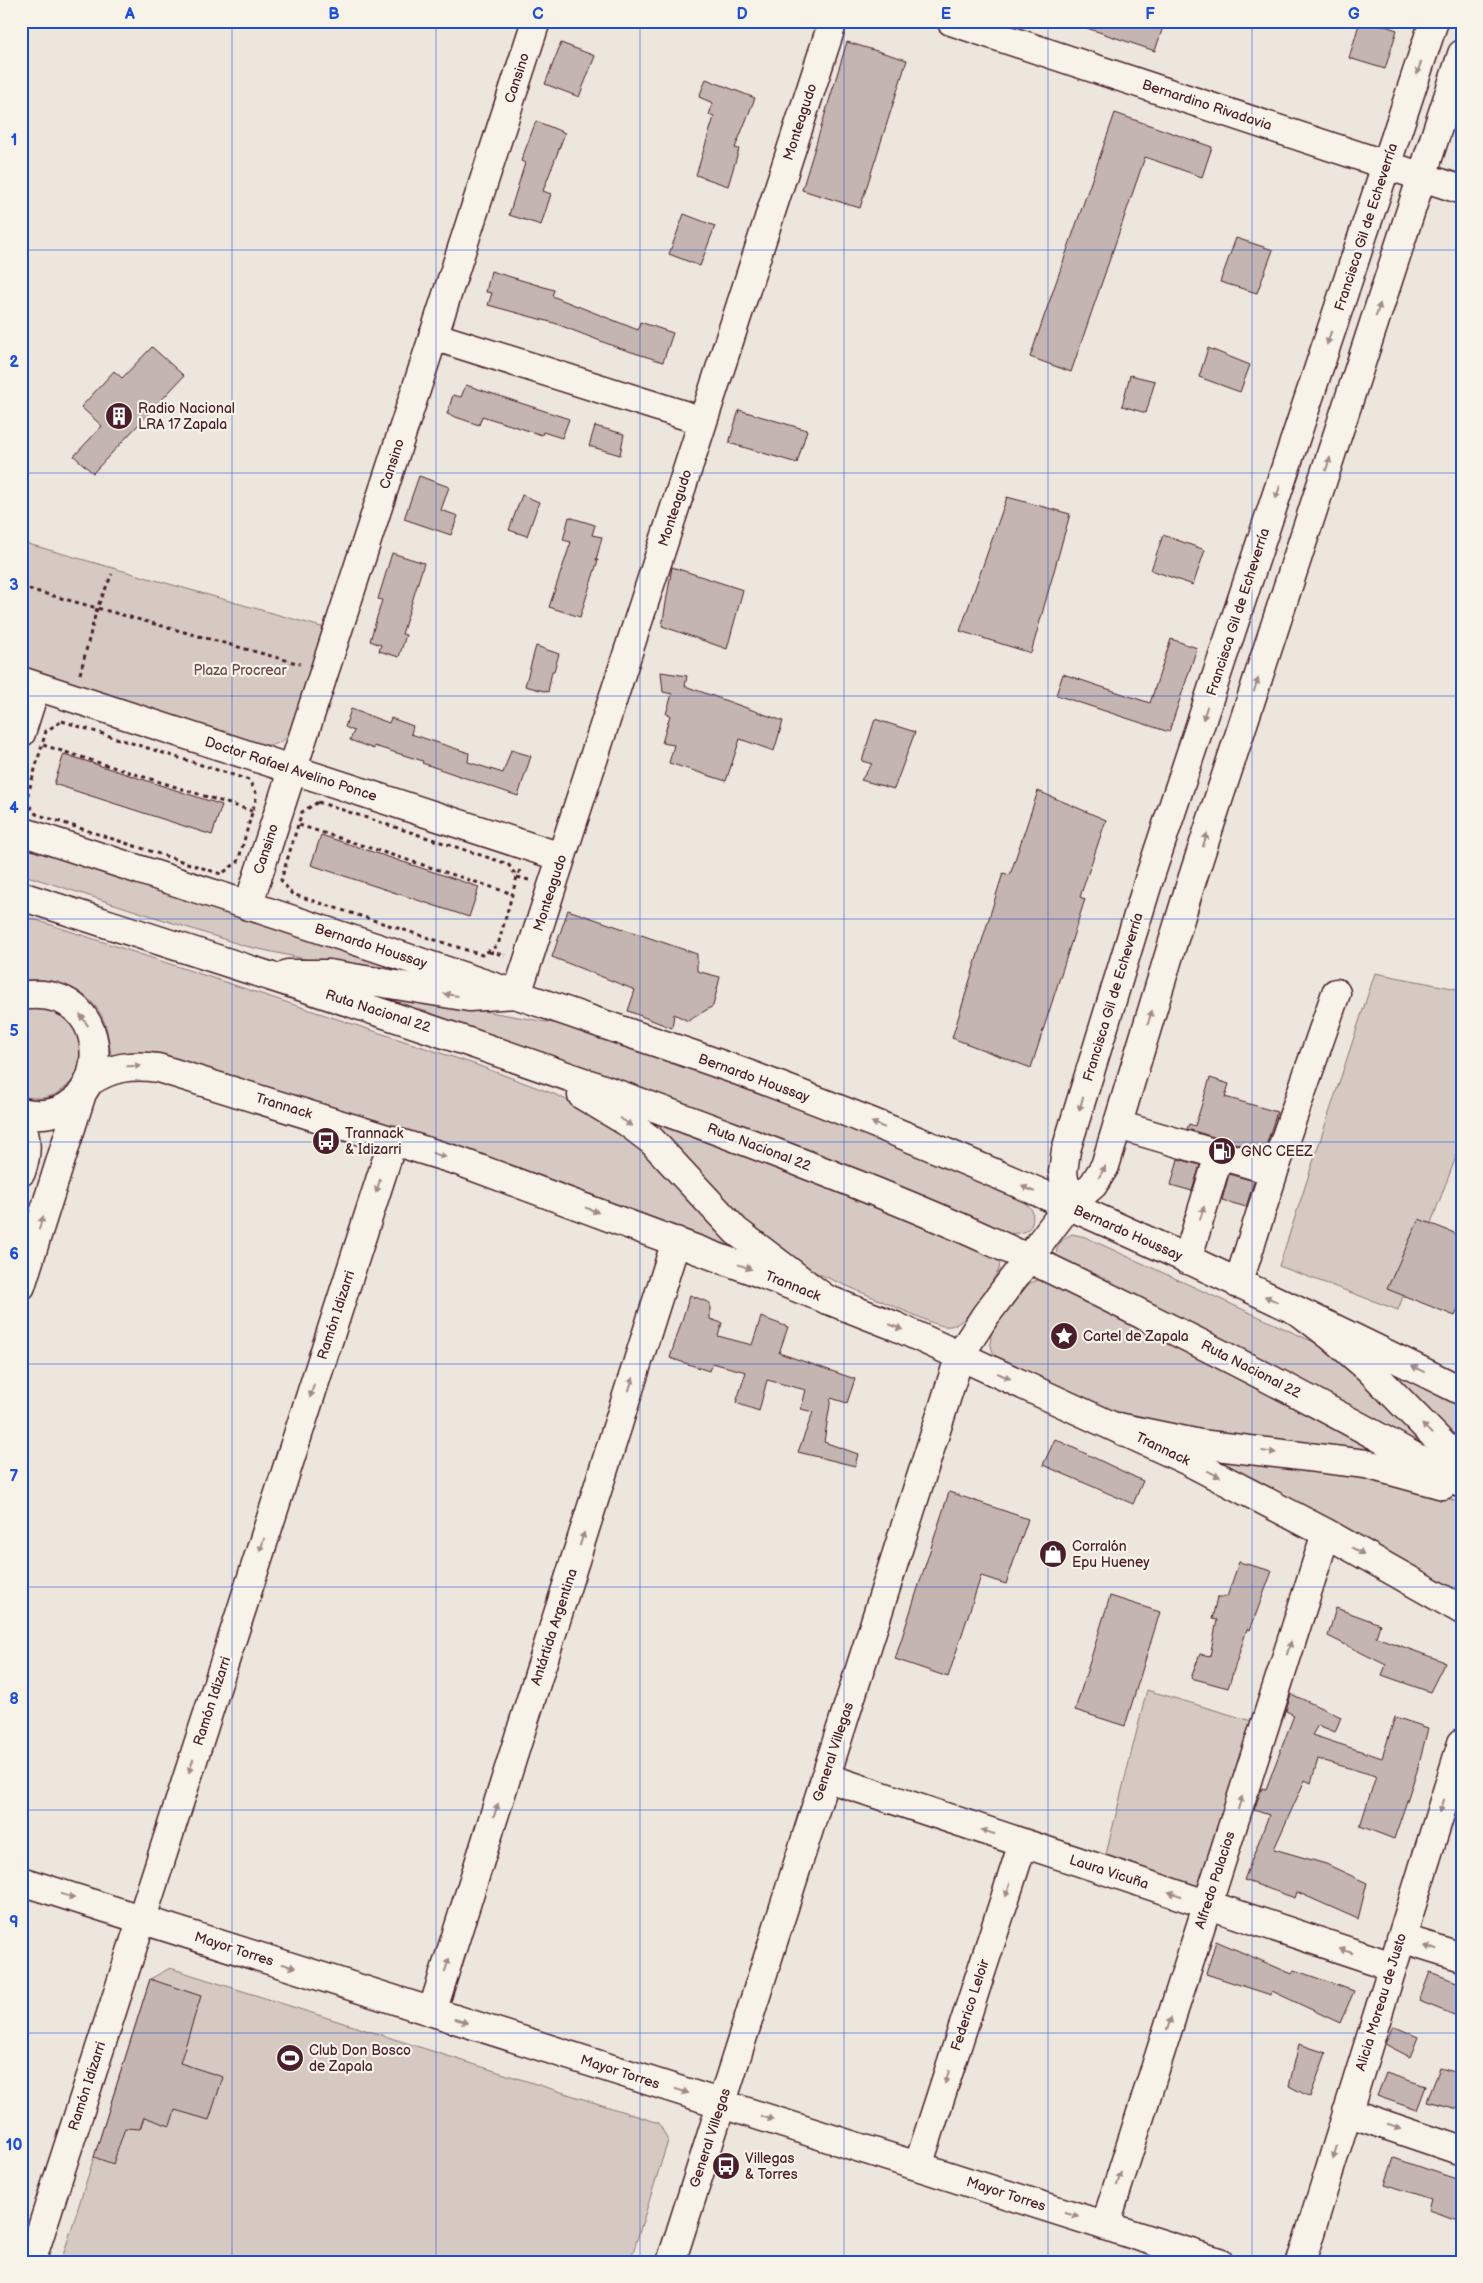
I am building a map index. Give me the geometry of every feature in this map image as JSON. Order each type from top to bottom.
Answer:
[{"type":"street","name":"Cansino","points":[[248,906],[536,21]]},
{"type":"street","name":"Monteagudo","points":[[517,994],[833,21]]},
{"type":"street","name":"Bernardino Rivadavia","points":[[951,21],[1462,190]]},
{"type":"street","name":"Francisca Gil de Echeverría","points":[[1068,1206],[1063,1172],[1066,1150],[1152,873],[1434,21]]},
{"type":"street","points":[[1028,1259],[1068,1206],[1085,1193],[1101,1176],[1190,886],[1462,54]]},
{"type":"street","points":[[433,336],[703,421]]},
{"type":"street","points":[[29,683],[32,739]]},
{"type":"street","name":"Doctor Rafael Avelino Ponce","points":[[29,683],[561,857]]},
{"type":"street","name":"Bernardo Houssay","points":[[21,831],[517,994],[756,1077],[862,1119],[1068,1206],[1301,1313],[1462,1391]]},
{"type":"street","points":[[1152,873],[1190,886]]},
{"type":"street","name":"Ruta Nacional 22","points":[[21,896],[474,1043],[780,1155],[988,1239],[1298,1393],[1462,1484]]},
{"type":"street","points":[[262,974],[329,974],[469,997],[517,994]]},
{"type":"street","points":[[21,996],[39,994],[56,997],[71,1005],[84,1017],[92,1032],[96,1049],[95,1066],[86,1088],[21,1286]]},
{"type":"street","points":[[1238,1284],[1274,1171],[1336,994]]},
{"type":"street","points":[[474,1043],[579,1093],[627,1122],[670,1159],[736,1231],[827,1300]]},
{"type":"street","name":"Trannack","points":[[21,1112],[44,1114],[58,1110],[71,1103],[104,1073],[120,1067],[145,1066],[158,1068],[393,1140],[535,1188],[895,1326],[960,1355],[1188,1461],[1326,1534],[1462,1610]]},
{"type":"street","points":[[21,1124],[26,1140],[26,1152],[21,1172]]},
{"type":"street","points":[[1118,1125],[1274,1171]]},
{"type":"street","name":"Ramón Idizarri","points":[[30,2262],[393,1140]]},
{"type":"street","points":[[1187,1260],[1219,1155]]},
{"type":"street","name":"Antártida Argentina","points":[[432,2012],[676,1241]]},
{"type":"street","name":"General Villegas","points":[[671,2262],[960,1355],[985,1316],[1028,1259]]},
{"type":"street","points":[[1301,1313],[1368,1369],[1462,1464]]},
{"type":"street","points":[[1118,1428],[1200,1444],[1366,1464],[1462,1491]]},
{"type":"street","name":"Alfredo Palacios","points":[[1104,2226],[1326,1534]]},
{"type":"street","name":"Alicia Moreau de Justo","points":[[1301,2262],[1462,1743]]},
{"type":"street","name":"Laura Vicuña","points":[[825,1777],[1392,1966]]},
{"type":"street","name":"Federico Leloir","points":[[918,2166],[1023,1843]]},
{"type":"street","name":"Mayor Torres","points":[[21,1881],[1104,2226],[1161,2253],[1219,2262]]},
{"type":"street","points":[[1401,1938],[1462,1957]]},
{"type":"street","points":[[1347,2112],[1462,2150]]},
{"type":"path","points":[[80,675],[98,608],[112,574]]},
{"type":"path","points":[[21,587],[302,664]]},
{"type":"path","points":[[299,674],[305,656]]},
{"type":"path","points":[[72,672],[89,678]]},
{"type":"path","points":[[62,722],[249,780],[257,795],[238,862],[221,874],[36,814],[26,801],[32,739],[62,722]]},
{"type":"path","points":[[32,739],[252,812]]},
{"type":"path","points":[[21,802],[26,801]]},
{"type":"path","points":[[318,802],[508,864],[518,877],[498,945],[482,955],[292,894],[282,880],[298,825],[302,812],[318,802]]},
{"type":"path","points":[[298,825],[513,894]]},
{"type":"path","points":[[488,952],[513,957]]},
{"type":"green space","name":"Plaza Procrear","points":[[21,542],[325,628],[292,730],[286,738],[278,743],[269,745],[259,744],[21,667]]},
{"type":"green space","points":[[21,843],[404,969],[314,961],[245,946],[21,874]]},
{"type":"green space","points":[[21,915],[474,1064],[554,1094],[583,1108],[633,1138],[748,1254],[172,1058],[155,1054],[114,1057],[111,1054],[103,1018],[85,996],[66,985],[55,982],[43,980],[21,981]]},
{"type":"green space","points":[[1375,973],[1462,990],[1462,1141],[1398,1310],[1279,1266]]},
{"type":"green space","points":[[357,989],[570,1026],[798,1105],[1022,1199],[1032,1210],[1032,1224],[1020,1233],[1001,1232],[814,1153],[641,1087]]},
{"type":"green space","points":[[30,1006],[63,1014],[73,1025],[80,1040],[80,1060],[78,1070],[73,1079],[58,1093],[45,1098],[21,1096],[21,1008]]},
{"type":"green space","points":[[632,1114],[767,1164],[990,1253],[1000,1262],[999,1270],[972,1311],[965,1318],[951,1326],[939,1325],[928,1321],[796,1264],[775,1253]]},
{"type":"green space","points":[[1072,1234],[1085,1237],[1337,1354],[1444,1459],[1057,1258],[1058,1247],[1065,1238]]},
{"type":"green space","points":[[1041,1279],[1260,1386],[1399,1462],[1126,1419],[1001,1364],[992,1349],[990,1340],[992,1331],[1026,1287],[1030,1283]]},
{"type":"green space","points":[[1374,1359],[1462,1404],[1462,1447]]},
{"type":"green space","points":[[1197,1453],[1371,1474],[1433,1492],[1462,1504],[1462,1597]]},
{"type":"green space","points":[[1147,1690],[1255,1722],[1201,1893],[1105,1858]]},
{"type":"green space","name":"Club Don Bosco de Zapala","points":[[170,1968],[659,2123],[668,2141],[630,2262],[61,2262],[150,1979]]},
{"type":"building","points":[[1078,21],[1165,21],[1155,51],[1078,25]]},
{"type":"building","points":[[1360,21],[1370,21],[1397,30],[1385,69],[1349,58]]},
{"type":"building","points":[[847,42],[907,60],[860,208],[802,190]]},
{"type":"building","points":[[561,43],[595,56],[579,97],[545,84]]},
{"type":"building","points":[[706,79],[755,98],[735,148],[739,149],[728,186],[696,175],[714,117],[709,115],[713,103],[699,97]]},
{"type":"building","points":[[1115,113],[1212,147],[1202,177],[1145,157],[1071,372],[1030,357]]},
{"type":"building","points":[[536,121],[565,133],[543,191],[551,194],[541,225],[509,215],[525,163],[521,161]]},
{"type":"building","points":[[684,214],[715,226],[700,266],[669,254]]},
{"type":"building","points":[[1236,238],[1273,250],[1257,293],[1220,282]]},
{"type":"building","points":[[491,271],[554,290],[552,296],[638,330],[640,322],[673,333],[663,362],[616,347],[554,323],[488,305],[492,293],[486,292]]},
{"type":"building","name":"Radio Nacional LRA 17 Zapala","points":[[152,347],[184,376],[93,473],[74,456],[102,426],[81,407],[114,371],[122,378]]},
{"type":"building","points":[[1208,348],[1250,365],[1240,392],[1199,377]]},
{"type":"building","points":[[1130,375],[1155,381],[1146,413],[1122,406]]},
{"type":"building","points":[[466,385],[569,419],[562,438],[543,432],[542,435],[482,416],[479,425],[447,414],[453,395],[461,397]]},
{"type":"building","points":[[739,410],[807,430],[797,463],[729,443]]},
{"type":"building","points":[[595,426],[624,434],[620,455],[589,446]]},
{"type":"building","points":[[419,476],[449,487],[441,510],[458,516],[451,535],[404,519]]},
{"type":"building","points":[[522,495],[539,502],[527,536],[509,530]]},
{"type":"building","points":[[1007,497],[1070,514],[1031,653],[960,631]]},
{"type":"building","points":[[569,517],[595,525],[592,535],[602,537],[596,560],[598,560],[580,617],[549,607],[571,542],[563,540]]},
{"type":"building","points":[[1163,535],[1205,550],[1193,585],[1151,570]]},
{"type":"building","points":[[392,553],[424,563],[402,634],[406,635],[399,657],[379,651],[381,645],[370,641],[382,600],[378,599]]},
{"type":"building","points":[[672,567],[743,590],[727,649],[662,626]]},
{"type":"building","points":[[1171,639],[1197,648],[1169,732],[1056,695],[1063,674],[1150,703]]},
{"type":"building","points":[[536,646],[559,654],[554,671],[552,671],[548,692],[525,686]]},
{"type":"building","points":[[661,672],[687,676],[685,686],[783,721],[774,751],[740,739],[726,781],[669,763],[674,745],[662,743],[670,715],[666,714],[672,694],[663,692]]},
{"type":"building","points":[[351,709],[389,723],[391,718],[413,726],[411,734],[469,753],[468,762],[503,773],[511,750],[531,756],[518,796],[422,763],[423,761],[374,746],[374,749],[350,740],[354,731],[345,727]]},
{"type":"building","points":[[875,719],[915,732],[894,789],[861,780],[872,764],[862,761]]},
{"type":"building","points":[[64,754],[222,805],[212,835],[54,784]]},
{"type":"building","points":[[1038,791],[1106,820],[1080,897],[1085,899],[1031,1068],[952,1038],[1003,873],[1010,875]]},
{"type":"building","points":[[321,835],[479,887],[469,917],[311,865]]},
{"type":"building","points":[[568,910],[697,954],[697,971],[720,977],[713,1006],[688,1021],[674,1014],[672,1028],[628,1011],[635,990],[552,957]]},
{"type":"building","points":[[1210,1078],[1229,1084],[1225,1097],[1277,1112],[1264,1152],[1187,1129],[1189,1124],[1195,1126]]},
{"type":"building","points":[[1178,1159],[1200,1165],[1192,1191],[1171,1185]]},
{"type":"building","points":[[1229,1174],[1254,1181],[1246,1207],[1222,1200]]},
{"type":"building","points":[[1419,1219],[1462,1236],[1462,1300],[1455,1316],[1387,1289]]},
{"type":"building","points":[[690,1295],[710,1303],[710,1319],[722,1323],[718,1336],[752,1345],[761,1317],[788,1327],[779,1353],[855,1379],[847,1403],[831,1398],[824,1442],[858,1454],[855,1466],[798,1452],[813,1412],[801,1409],[806,1390],[767,1380],[759,1411],[736,1403],[746,1372],[712,1363],[709,1371],[670,1358]]},
{"type":"building","points":[[1055,1439],[1143,1481],[1133,1504],[1043,1465]]},
{"type":"building","points":[[949,1492],[1028,1519],[1006,1584],[981,1576],[948,1677],[895,1659]]},
{"type":"building","points":[[1239,1562],[1272,1571],[1250,1630],[1247,1629],[1228,1688],[1191,1678],[1200,1654],[1210,1656],[1217,1620],[1212,1619],[1217,1597],[1227,1597]]},
{"type":"building","points":[[1110,1596],[1160,1612],[1125,1726],[1075,1710]]},
{"type":"building","points":[[1336,1608],[1380,1624],[1376,1637],[1445,1662],[1430,1692],[1382,1675],[1386,1665],[1328,1636]]},
{"type":"building","points":[[1291,1694],[1341,1717],[1335,1732],[1318,1725],[1312,1735],[1382,1758],[1395,1717],[1428,1728],[1417,1771],[1394,1839],[1360,1826],[1376,1776],[1318,1759],[1311,1783],[1305,1780],[1274,1849],[1326,1864],[1367,1883],[1358,1919],[1297,1892],[1295,1898],[1244,1880],[1269,1815],[1254,1810],[1262,1788],[1266,1789],[1294,1715],[1286,1711]]},
{"type":"building","points":[[1216,1941],[1292,1974],[1294,1970],[1354,1991],[1340,2023],[1272,1991],[1271,1995],[1206,1974]]},
{"type":"building","points":[[1430,1972],[1462,1984],[1462,2018],[1419,2001]]},
{"type":"building","points":[[150,1979],[201,1996],[180,2063],[223,2077],[209,2120],[175,2110],[170,2126],[144,2117],[140,2129],[125,2128],[113,2164],[94,2157]]},
{"type":"building","points":[[1393,2026],[1418,2037],[1410,2057],[1385,2044]]},
{"type":"building","points":[[1299,2044],[1326,2053],[1310,2097],[1289,2086]]},
{"type":"building","points":[[1440,2068],[1462,2074],[1462,2110],[1427,2101]]},
{"type":"building","points":[[1386,2073],[1426,2086],[1417,2110],[1377,2096]]},
{"type":"building","points":[[1394,2158],[1462,2181],[1462,2221],[1428,2210],[1431,2199],[1385,2184]]},
{"type":"place","name":"Radio Nacional LRA 17 Zapala","points":[[119,416]]},
{"type":"place","name":"Trannack & Idizarri","points":[[326,1141]]},
{"type":"place","name":"GNC CEEZ","points":[[1222,1151]]},
{"type":"place","name":"Cartel de Zapala","points":[[1064,1336]]},
{"type":"place","name":"Corralón Epu Hueney","points":[[1053,1554]]},
{"type":"place","name":"Club Don Bosco de Zapala","points":[[290,2058]]},
{"type":"place","name":"Villegas & Torres","points":[[726,2166]]}]
